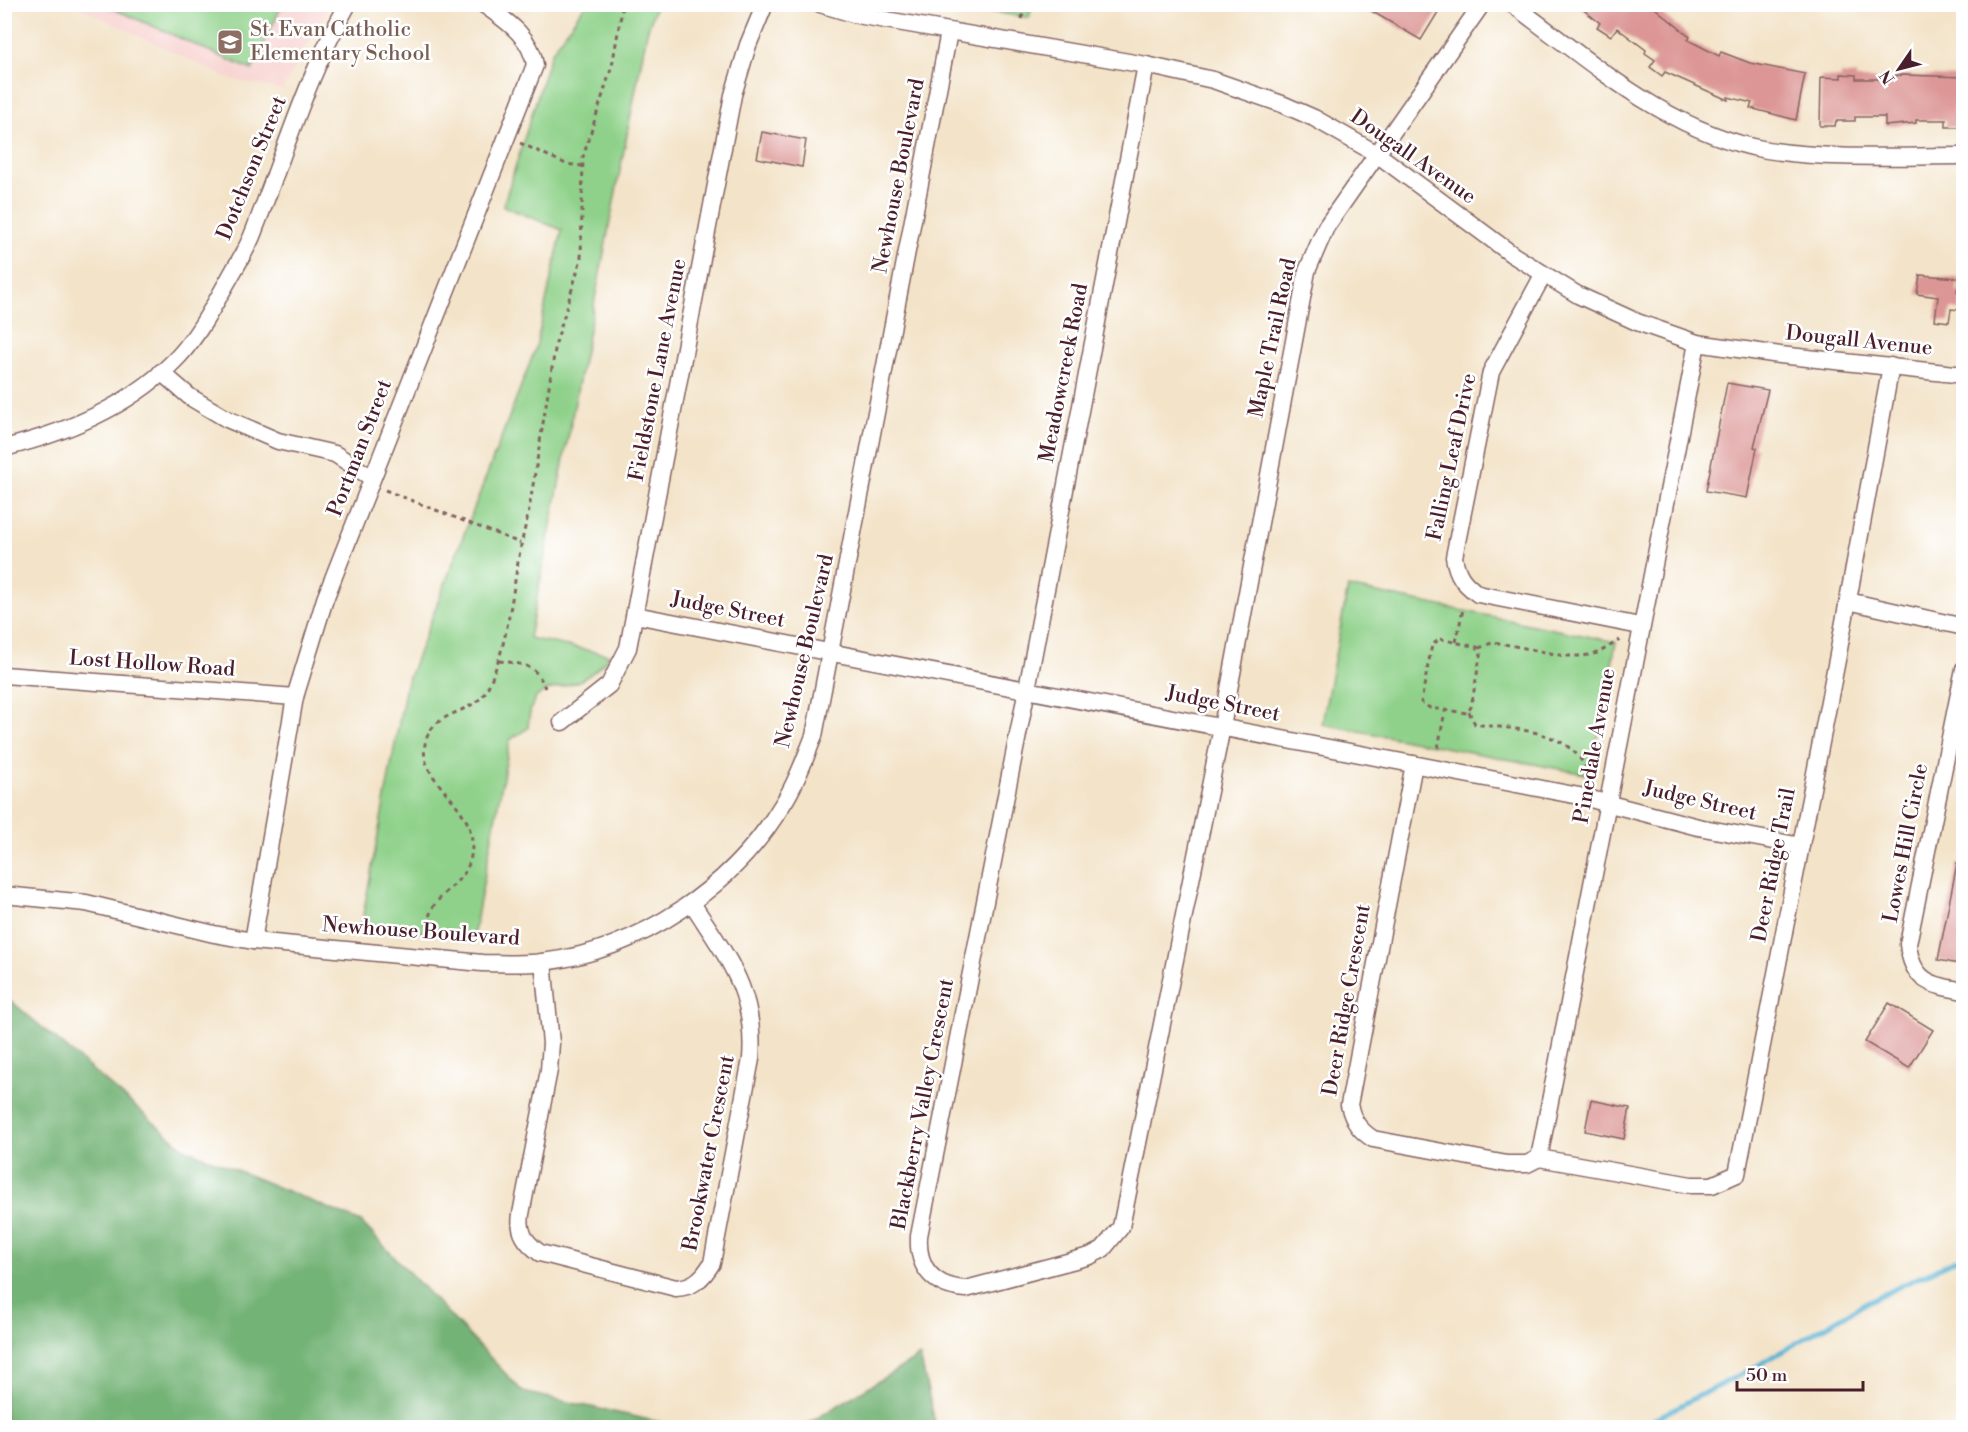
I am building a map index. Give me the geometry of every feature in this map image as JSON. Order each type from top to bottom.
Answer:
[{"type":"street","name":"Dotchson Street","points":[[4,448],[48,437],[109,410],[137,392],[180,355],[212,309],[254,234],[329,39],[348,4]]},
{"type":"street","name":"Portman Street","points":[[253,941],[296,697],[325,599],[535,65],[534,55],[520,34],[483,4]]},
{"type":"street","name":"Fieldstone Lane Avenue","points":[[562,722],[609,685],[628,648],[733,95],[748,45],[765,4]]},
{"type":"street","name":"Dougall Avenue","points":[[820,4],[857,15],[1146,65],[1213,80],[1282,104],[1314,118],[1377,154],[1543,275],[1606,309],[1697,343],[1780,355],[1964,375]]},
{"type":"street","name":"Maple Trail Road","points":[[1222,727],[1307,271],[1326,227],[1482,4]]},
{"type":"street","points":[[1512,4],[1653,106],[1717,136],[1765,149],[1809,155],[1964,156]]},
{"type":"street","name":"Newhouse Boulevard","points":[[4,895],[86,903],[214,934],[253,941],[482,963],[543,962],[611,945],[640,932],[692,903],[745,855],[784,802],[814,736],[832,654],[949,32]]},
{"type":"street","name":"Meadowcreek Road","points":[[1027,689],[1146,65]]},
{"type":"street","name":"Falling Leaf Drive","points":[[1543,275],[1499,355],[1486,391],[1454,556],[1456,572],[1464,584],[1478,594],[1640,626]]},
{"type":"street","name":"Pinedale Avenue","points":[[1539,1158],[1640,626],[1697,343]]},
{"type":"street","name":"Deer Ridge Trail","points":[[1539,1158],[1691,1185],[1712,1185],[1737,1174],[1891,366]]},
{"type":"street","points":[[161,372],[190,397],[227,419],[278,441],[335,454],[371,481]]},
{"type":"street","points":[[1848,601],[1964,627]]},
{"type":"street","name":"Judge Street","points":[[635,615],[1608,802],[1698,827],[1801,846]]},
{"type":"street","name":"Lowes Hill Circle","points":[[1964,669],[1908,944],[1914,970],[1923,980],[1933,985],[1964,991]]},
{"type":"street","name":"Lost Hollow Road","points":[[4,675],[296,697]]},
{"type":"street","name":"Blackberry Valley Crescent","points":[[1027,689],[919,1236],[918,1250],[922,1263],[940,1283],[953,1288],[966,1288],[1090,1256],[1103,1249],[1121,1227],[1222,727]]},
{"type":"street","name":"Deer Ridge Crescent","points":[[1414,764],[1349,1105],[1353,1119],[1360,1130],[1373,1139],[1513,1165],[1527,1164],[1539,1158]]},
{"type":"street","name":"Brookwater Crescent","points":[[543,962],[551,1043],[549,1070],[520,1214],[522,1234],[529,1245],[540,1252],[676,1288],[687,1287],[705,1275],[712,1263],[751,1059],[752,1037],[748,1002],[741,982],[692,903]]},
{"type":"path","points":[[426,934],[434,905],[461,880],[467,869],[472,845],[463,812],[428,768],[425,743],[438,721],[486,693],[499,661],[520,543],[528,516],[535,461],[556,343],[581,259],[583,166],[612,66],[623,4]]},
{"type":"path","points":[[1022,19],[1024,4]]},
{"type":"path","points":[[507,137],[566,164],[583,166]]},
{"type":"path","points":[[371,481],[520,543]]},
{"type":"path","points":[[1456,642],[1463,609]]},
{"type":"path","points":[[1469,712],[1427,707],[1421,698],[1434,642],[1440,639],[1479,648],[1494,642],[1565,656],[1598,653],[1620,640]]},
{"type":"path","points":[[1479,648],[1481,656],[1469,712],[1475,724],[1537,733],[1562,742],[1588,769]]},
{"type":"path","points":[[499,661],[526,664],[540,674],[546,688]]},
{"type":"path","points":[[1438,748],[1446,711]]},
{"type":"shaded area","name":"St. Evan Catholic Elementary School","points":[[74,5],[330,5],[282,90],[230,79]]},
{"type":"green space","points":[[282,4],[252,70],[105,5]]},
{"type":"green space","points":[[1032,4],[1029,18],[951,5]]},
{"type":"green space","points":[[585,5],[656,5],[647,32],[529,638],[610,655],[585,678],[551,689],[538,696],[533,703],[528,728],[510,740],[473,938],[361,926],[406,685],[536,347],[562,230],[503,206],[551,53]]},
{"type":"green space","points":[[1348,587],[1616,642],[1591,775],[1322,724]]},
{"type":"green space","points":[[5,1001],[11,1001],[184,1148],[361,1222],[523,1392],[682,1427],[5,1427]]},
{"type":"green space","points":[[920,1356],[936,1427],[802,1427]]},
{"type":"building","points":[[1359,4],[1443,4],[1421,40]]},
{"type":"building","points":[[1576,4],[1650,4],[1690,37],[1688,40],[1719,56],[1721,52],[1750,63],[1805,74],[1796,120],[1750,108],[1752,103],[1728,97],[1728,100],[1665,72],[1662,76],[1650,67],[1655,60],[1645,53],[1646,50],[1617,28],[1611,36],[1597,27],[1600,23]]},
{"type":"building","points":[[1841,74],[1856,75],[1856,79],[1886,79],[1886,76],[1904,75],[1964,77],[1964,127],[1946,127],[1946,120],[1916,120],[1916,123],[1885,126],[1885,117],[1855,117],[1855,121],[1836,121],[1835,126],[1820,126],[1821,77],[1841,78]]},
{"type":"building","points":[[762,132],[806,140],[802,167],[757,158]]},
{"type":"building","points":[[1920,275],[1959,278],[1957,292],[1962,293],[1960,310],[1951,309],[1949,322],[1935,320],[1938,297],[1917,294]]},
{"type":"building","points":[[1727,383],[1768,390],[1754,447],[1757,448],[1747,498],[1706,491]]},
{"type":"building","points":[[1957,863],[1964,863],[1964,965],[1938,960]]},
{"type":"building","points":[[1889,1003],[1933,1030],[1909,1068],[1865,1042]]},
{"type":"building","points":[[1591,1100],[1630,1108],[1624,1139],[1585,1131]]},
{"type":"waterway","points":[[1637,1428],[1757,1366],[1867,1302],[1964,1256]]},
{"type":"place","name":"St. Evan Catholic Elementary School","points":[[230,42]]}]
